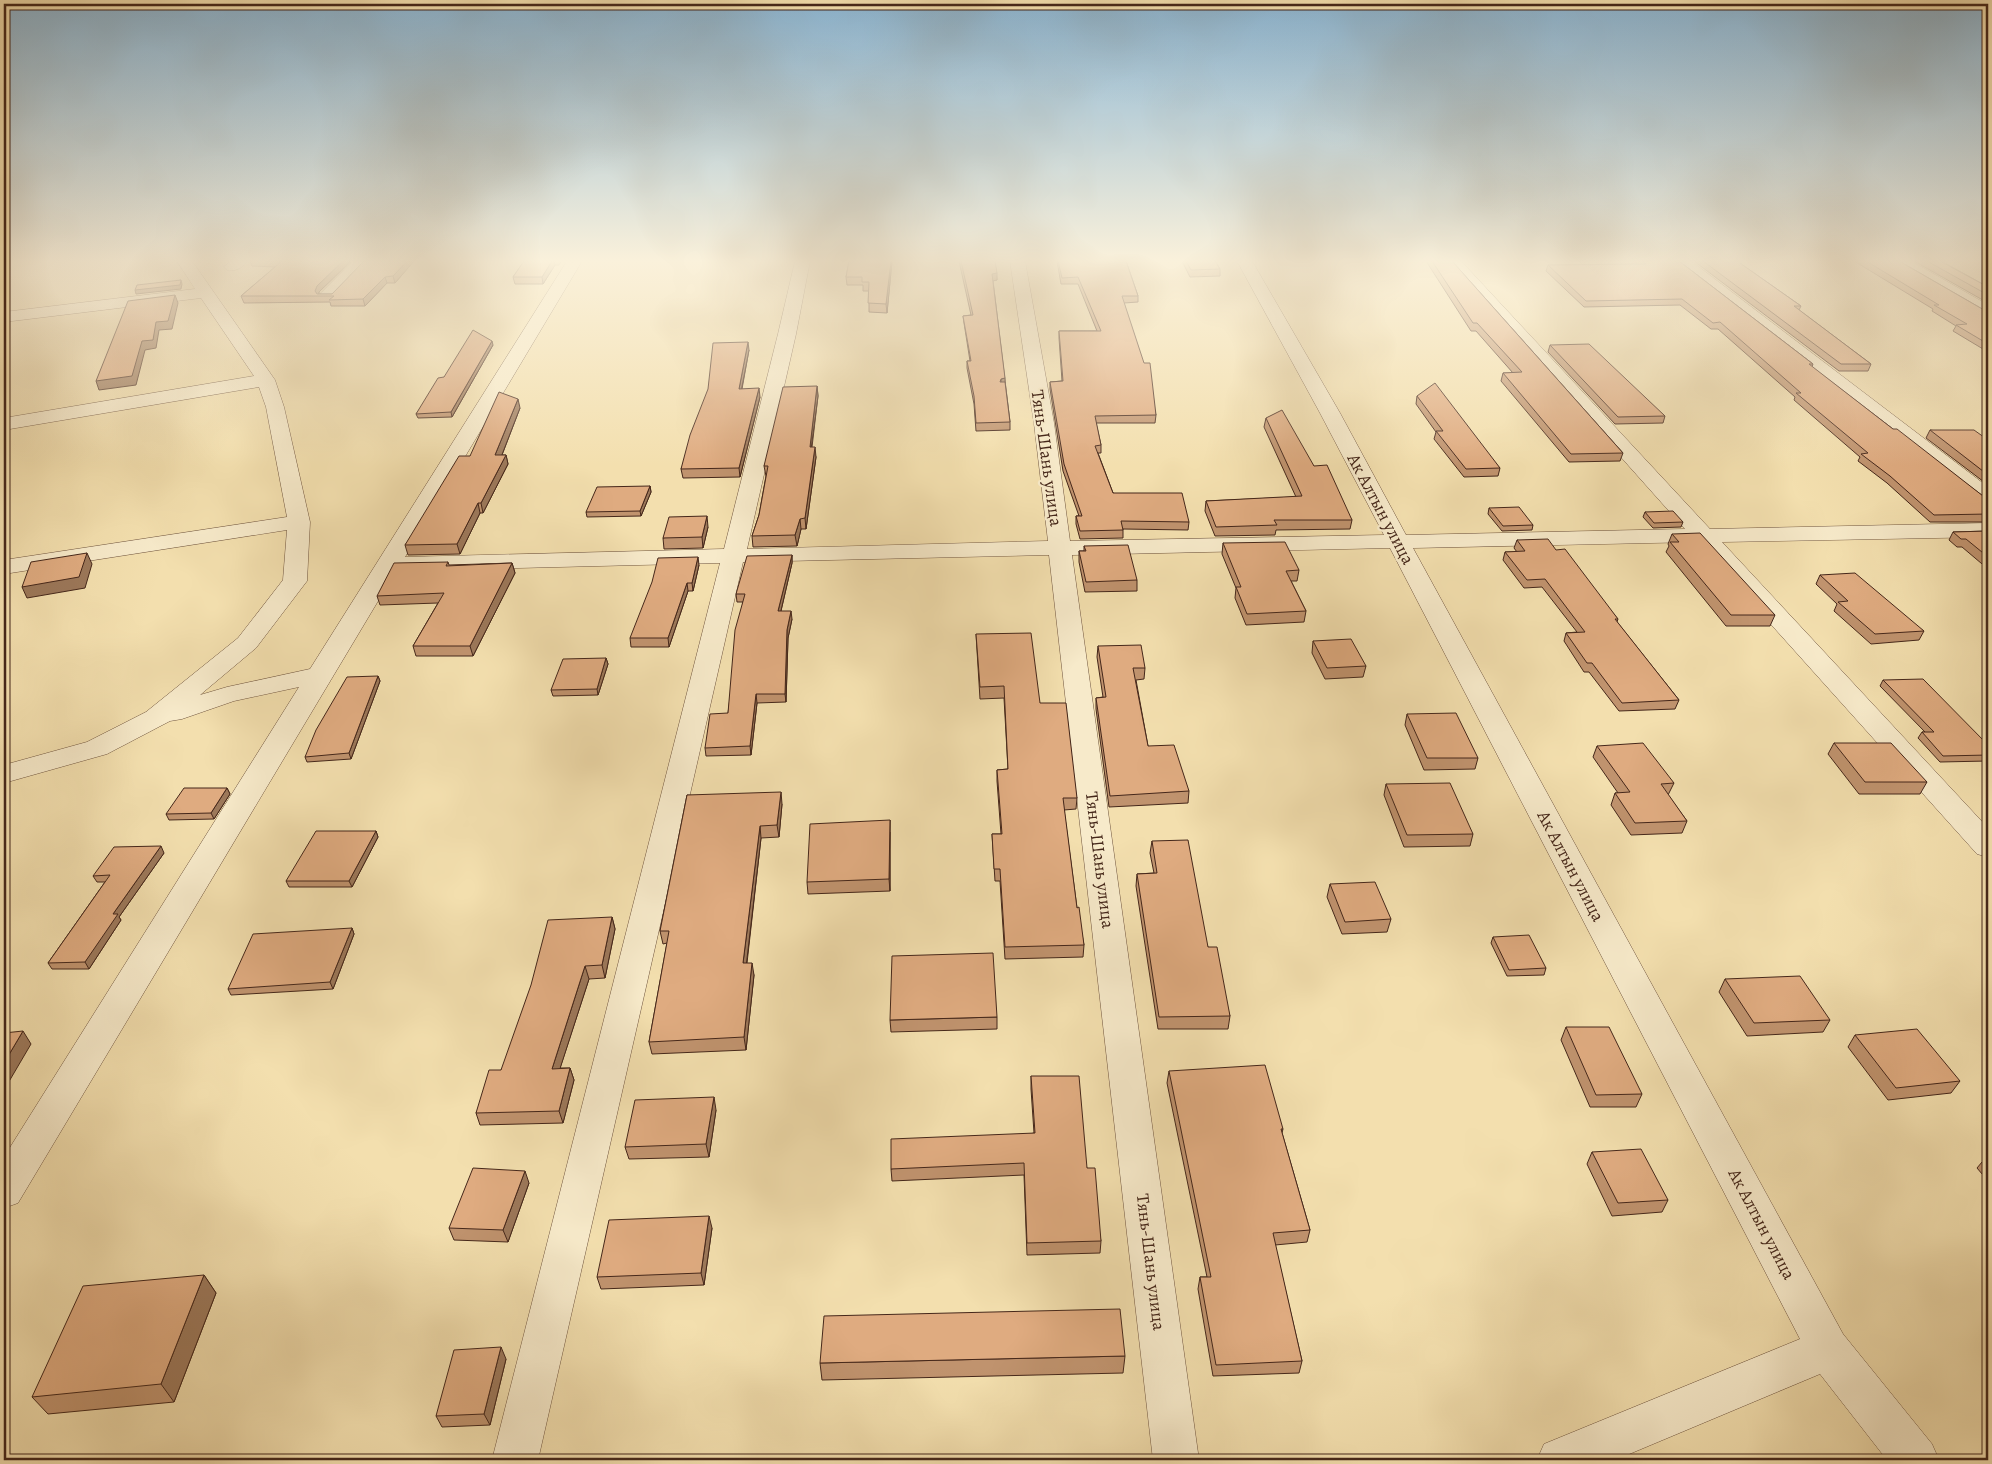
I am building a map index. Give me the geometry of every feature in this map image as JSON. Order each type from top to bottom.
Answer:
[{"type":"street","points":[[156,718],[247,643],[296,581],[299,522],[275,407],[266,380],[230,329]]},
{"type":"street","points":[[4,1191],[532,329]]},
{"type":"street","points":[[515,1460],[788,329]]},
{"type":"street","name":"Тянь-Шань улица","points":[[1028,329],[1044,423],[1176,1460]]},
{"type":"street","name":"Ак Алтын улица","points":[[1283,329],[1330,413],[1828,1349],[1916,1460]]},
{"type":"street","points":[[1516,329],[1988,847]]},
{"type":"street","points":[[1771,329],[1988,497]]},
{"type":"street","points":[[4,424],[266,380]]},
{"type":"street","points":[[4,567],[299,522]]},
{"type":"street","points":[[388,564],[1060,548],[1399,543],[1988,530]]},
{"type":"street","points":[[4,774],[98,748],[156,718],[227,695],[321,674]]},
{"type":"street","points":[[1560,1460],[1828,1349]]},
{"type":"building","points":[[117,329],[155,329],[153,340],[142,341],[132,376],[96,381]]},
{"type":"building","points":[[965,329],[999,329],[1005,378],[1001,379],[1000,382],[1005,382],[1010,422],[976,423],[974,396],[967,361],[971,361]]},
{"type":"building","points":[[1100,329],[1133,329],[1144,363],[1150,363],[1156,415],[1095,416],[1101,445],[1095,446],[1113,493],[1182,493],[1189,522],[1121,521],[1123,530],[1080,531],[1076,516],[1082,516],[1064,464],[1050,382],[1063,381],[1059,331],[1101,331]]},
{"type":"building","points":[[1483,329],[1513,329],[1623,453],[1571,454],[1503,373],[1522,372]]},
{"type":"building","points":[[1728,329],[1768,329],[1813,364],[1809,364],[1893,429],[1897,429],[1983,496],[1988,496],[1988,514],[1934,515],[1890,476],[1861,454],[1868,453],[1796,393],[1801,393]]},
{"type":"building","points":[[1795,329],[1825,329],[1871,364],[1841,364]]},
{"type":"building","points":[[1963,329],[1988,329],[1988,344]]},
{"type":"building","points":[[473,330],[492,341],[451,412],[416,414],[438,378],[444,377]]},
{"type":"building","points":[[748,342],[739,389],[759,388],[739,468],[681,469],[690,435],[708,389],[713,343]]},
{"type":"building","points":[[1589,344],[1665,416],[1618,417],[1550,345]]},
{"type":"building","points":[[1435,383],[1500,468],[1466,469],[1436,431],[1443,431],[1417,396]]},
{"type":"building","points":[[817,386],[810,447],[815,447],[805,518],[800,519],[795,535],[752,536],[759,515],[768,466],[764,466],[783,387]]},
{"type":"building","points":[[499,392],[518,399],[495,455],[506,455],[457,544],[405,545],[459,456],[470,456]]},
{"type":"building","points":[[1282,410],[1314,466],[1327,465],[1352,520],[1274,520],[1277,525],[1216,527],[1206,501],[1302,496],[1266,418]]},
{"type":"building","points":[[1930,430],[1974,430],[1988,440],[1988,475]]},
{"type":"building","points":[[650,486],[640,511],[586,512],[597,487]]},
{"type":"building","points":[[1519,507],[1533,525],[1503,526],[1489,508]]},
{"type":"building","points":[[1673,511],[1683,522],[1654,523],[1645,512]]},
{"type":"building","points":[[707,516],[702,537],[663,538],[669,517]]},
{"type":"building","points":[[1988,531],[1988,557],[1966,539],[1961,539],[1953,532]]},
{"type":"building","points":[[1700,533],[1775,615],[1731,615],[1670,542],[1679,542],[1672,534]]},
{"type":"building","points":[[1548,539],[1556,550],[1565,549],[1618,619],[1615,619],[1679,700],[1622,703],[1592,663],[1587,663],[1566,633],[1585,632],[1545,579],[1527,580],[1505,552],[1525,551],[1517,540]]},
{"type":"building","points":[[1285,542],[1299,570],[1286,571],[1306,611],[1247,614],[1236,587],[1241,587],[1223,543]]},
{"type":"building","points":[[1128,545],[1137,580],[1086,582],[1079,551],[1086,551],[1084,546]]},
{"type":"building","points":[[87,553],[79,577],[22,587],[31,562]]},
{"type":"building","points":[[792,555],[778,611],[791,611],[787,630],[785,694],[756,694],[750,746],[705,748],[710,714],[728,713],[735,630],[745,594],[736,594],[747,556]]},
{"type":"building","points":[[698,557],[692,583],[687,583],[668,638],[630,638],[652,582],[658,558]]},
{"type":"building","points":[[448,562],[446,566],[512,563],[470,646],[413,646],[444,593],[377,596],[394,563]]},
{"type":"building","points":[[1855,573],[1924,631],[1875,634],[1838,602],[1848,601],[1820,575]]},
{"type":"building","points":[[1031,633],[1040,703],[1066,703],[1077,798],[1063,798],[1077,908],[1079,907],[1084,945],[1005,947],[1000,869],[994,869],[992,834],[1002,834],[997,770],[1008,769],[1004,686],[980,687],[976,634]]},
{"type":"building","points":[[1351,639],[1366,666],[1327,668],[1313,641]]},
{"type":"building","points":[[1141,645],[1145,668],[1133,668],[1148,746],[1174,745],[1189,791],[1110,796],[1096,698],[1106,697],[1098,646]]},
{"type":"building","points":[[606,658],[597,689],[551,690],[563,659]]},
{"type":"building","points":[[378,676],[349,753],[305,757],[316,730],[347,677]]},
{"type":"building","points":[[1923,679],[1988,745],[1988,755],[1943,756],[1922,732],[1934,732],[1883,680]]},
{"type":"building","points":[[1456,713],[1478,758],[1427,758],[1407,714]]},
{"type":"building","points":[[1643,743],[1674,783],[1661,784],[1687,821],[1635,823],[1615,793],[1630,792],[1597,746]]},
{"type":"building","points":[[1834,743],[1891,743],[1927,782],[1865,782]]},
{"type":"building","points":[[1450,783],[1473,834],[1407,835],[1386,784]]},
{"type":"building","points":[[184,788],[227,788],[211,813],[166,814]]},
{"type":"building","points":[[781,792],[777,825],[760,826],[743,963],[752,963],[744,1037],[649,1042],[669,931],[660,931],[687,795]]},
{"type":"building","points":[[890,820],[889,879],[807,882],[810,824]]},
{"type":"building","points":[[316,831],[376,831],[349,881],[286,881]]},
{"type":"building","points":[[1188,840],[1208,947],[1217,947],[1230,1016],[1159,1017],[1137,874],[1157,873],[1152,841]]},
{"type":"building","points":[[161,846],[113,914],[118,914],[85,962],[48,963],[110,875],[93,876],[114,847]]},
{"type":"building","points":[[1375,882],[1391,919],[1345,922],[1330,884]]},
{"type":"building","points":[[612,917],[602,965],[585,966],[552,1069],[570,1068],[559,1111],[476,1113],[489,1070],[501,1070],[531,985],[548,920]]},
{"type":"building","points":[[352,928],[330,982],[228,989],[253,934]]},
{"type":"building","points":[[1529,935],[1546,968],[1509,970],[1493,937]]},
{"type":"building","points":[[993,953],[997,1017],[890,1020],[892,956]]},
{"type":"building","points":[[1800,976],[1830,1020],[1754,1023],[1725,979]]},
{"type":"building","points":[[1566,1027],[1609,1027],[1642,1094],[1596,1095]]},
{"type":"building","points":[[1917,1029],[1960,1081],[1896,1088],[1855,1035]]},
{"type":"building","points":[[23,1031],[4,1063],[4,1033]]},
{"type":"building","points":[[1265,1065],[1310,1230],[1273,1233],[1302,1361],[1216,1365],[1200,1277],[1211,1277],[1169,1071]]},
{"type":"building","points":[[1031,1076],[1079,1076],[1087,1168],[1095,1168],[1101,1241],[1027,1243],[1024,1163],[891,1169],[891,1139],[1035,1133]]},
{"type":"building","points":[[714,1097],[706,1144],[625,1147],[635,1100]]},
{"type":"building","points":[[1641,1149],[1668,1200],[1618,1203],[1592,1152]]},
{"type":"building","points":[[1988,1161],[1988,1169],[1982,1162]]},
{"type":"building","points":[[473,1168],[525,1171],[503,1230],[449,1228]]},
{"type":"building","points":[[709,1216],[701,1273],[597,1277],[609,1220]]},
{"type":"building","points":[[204,1275],[161,1384],[32,1397],[83,1286]]},
{"type":"building","points":[[1120,1309],[1125,1356],[820,1363],[824,1316]]},
{"type":"building","points":[[501,1347],[484,1414],[436,1416],[454,1350]]}]
